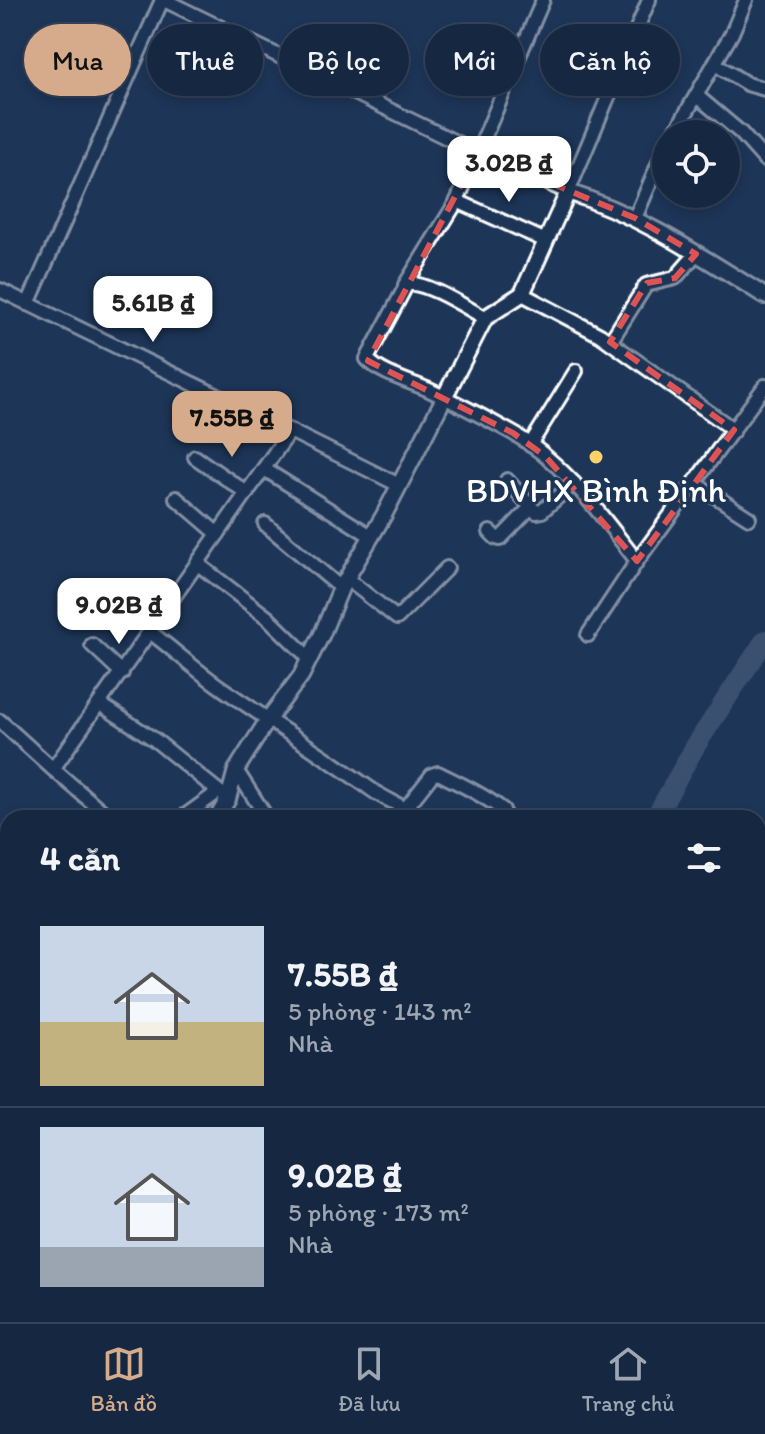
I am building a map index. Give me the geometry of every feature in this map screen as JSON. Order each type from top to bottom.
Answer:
[{"type":"street","points":[[28,304],[163,0],[478,153],[568,192],[607,204],[765,296]]},
{"type":"street","points":[[543,0],[457,201],[405,285],[367,359],[377,367],[513,433],[545,456],[574,483],[637,561]]},
{"type":"street","points":[[219,810],[236,770],[310,659],[344,583],[399,485],[485,318],[522,294],[649,0]]},
{"type":"street","points":[[682,120],[715,64],[746,0]]},
{"type":"street","points":[[715,64],[747,84],[765,89]]},
{"type":"street","points":[[697,96],[741,133],[765,160]]},
{"type":"street","points":[[635,218],[652,179]]},
{"type":"street","points":[[457,201],[546,241]]},
{"type":"street","points":[[610,342],[646,285],[675,278],[696,254]]},
{"type":"street","points":[[405,285],[413,282],[424,286],[485,318]]},
{"type":"street","points":[[0,290],[399,485]]},
{"type":"street","points":[[522,294],[610,342],[734,430]]},
{"type":"street","points":[[530,445],[576,371]]},
{"type":"street","points":[[588,635],[637,561],[765,386]]},
{"type":"street","points":[[53,769],[290,431]]},
{"type":"street","points":[[195,457],[247,493]]},
{"type":"street","points":[[264,469],[371,536]]},
{"type":"street","points":[[507,480],[536,512],[542,511],[574,483]]},
{"type":"street","points":[[696,484],[749,518]]},
{"type":"street","points":[[176,498],[218,534]]},
{"type":"street","points":[[490,532],[500,539],[531,507]]},
{"type":"street","points":[[265,524],[397,618],[447,568]]},
{"type":"street","points":[[198,564],[268,618],[310,659]]},
{"type":"street","points":[[105,588],[222,689],[269,718],[375,793],[409,810]]},
{"type":"street","points":[[92,645],[122,673]]},
{"type":"street","points":[[100,704],[155,740],[223,796]]},
{"type":"street","points":[[0,721],[101,810]]},
{"type":"street","points":[[236,770],[262,810]]},
{"type":"street","points":[[406,808],[432,775],[438,773],[503,810]]},
{"type":"street","points":[[197,810],[223,796]]},
{"type":"highlighted area","points":[[478,153],[635,218],[696,254],[675,278],[647,283],[610,342],[734,430],[637,561],[545,456],[513,433],[368,361]]},
{"type":"waterway","points":[[659,810],[696,745],[765,640]]},
{"type":"place","name":"BDVHX Bình Định","points":[[596,457]]}]
